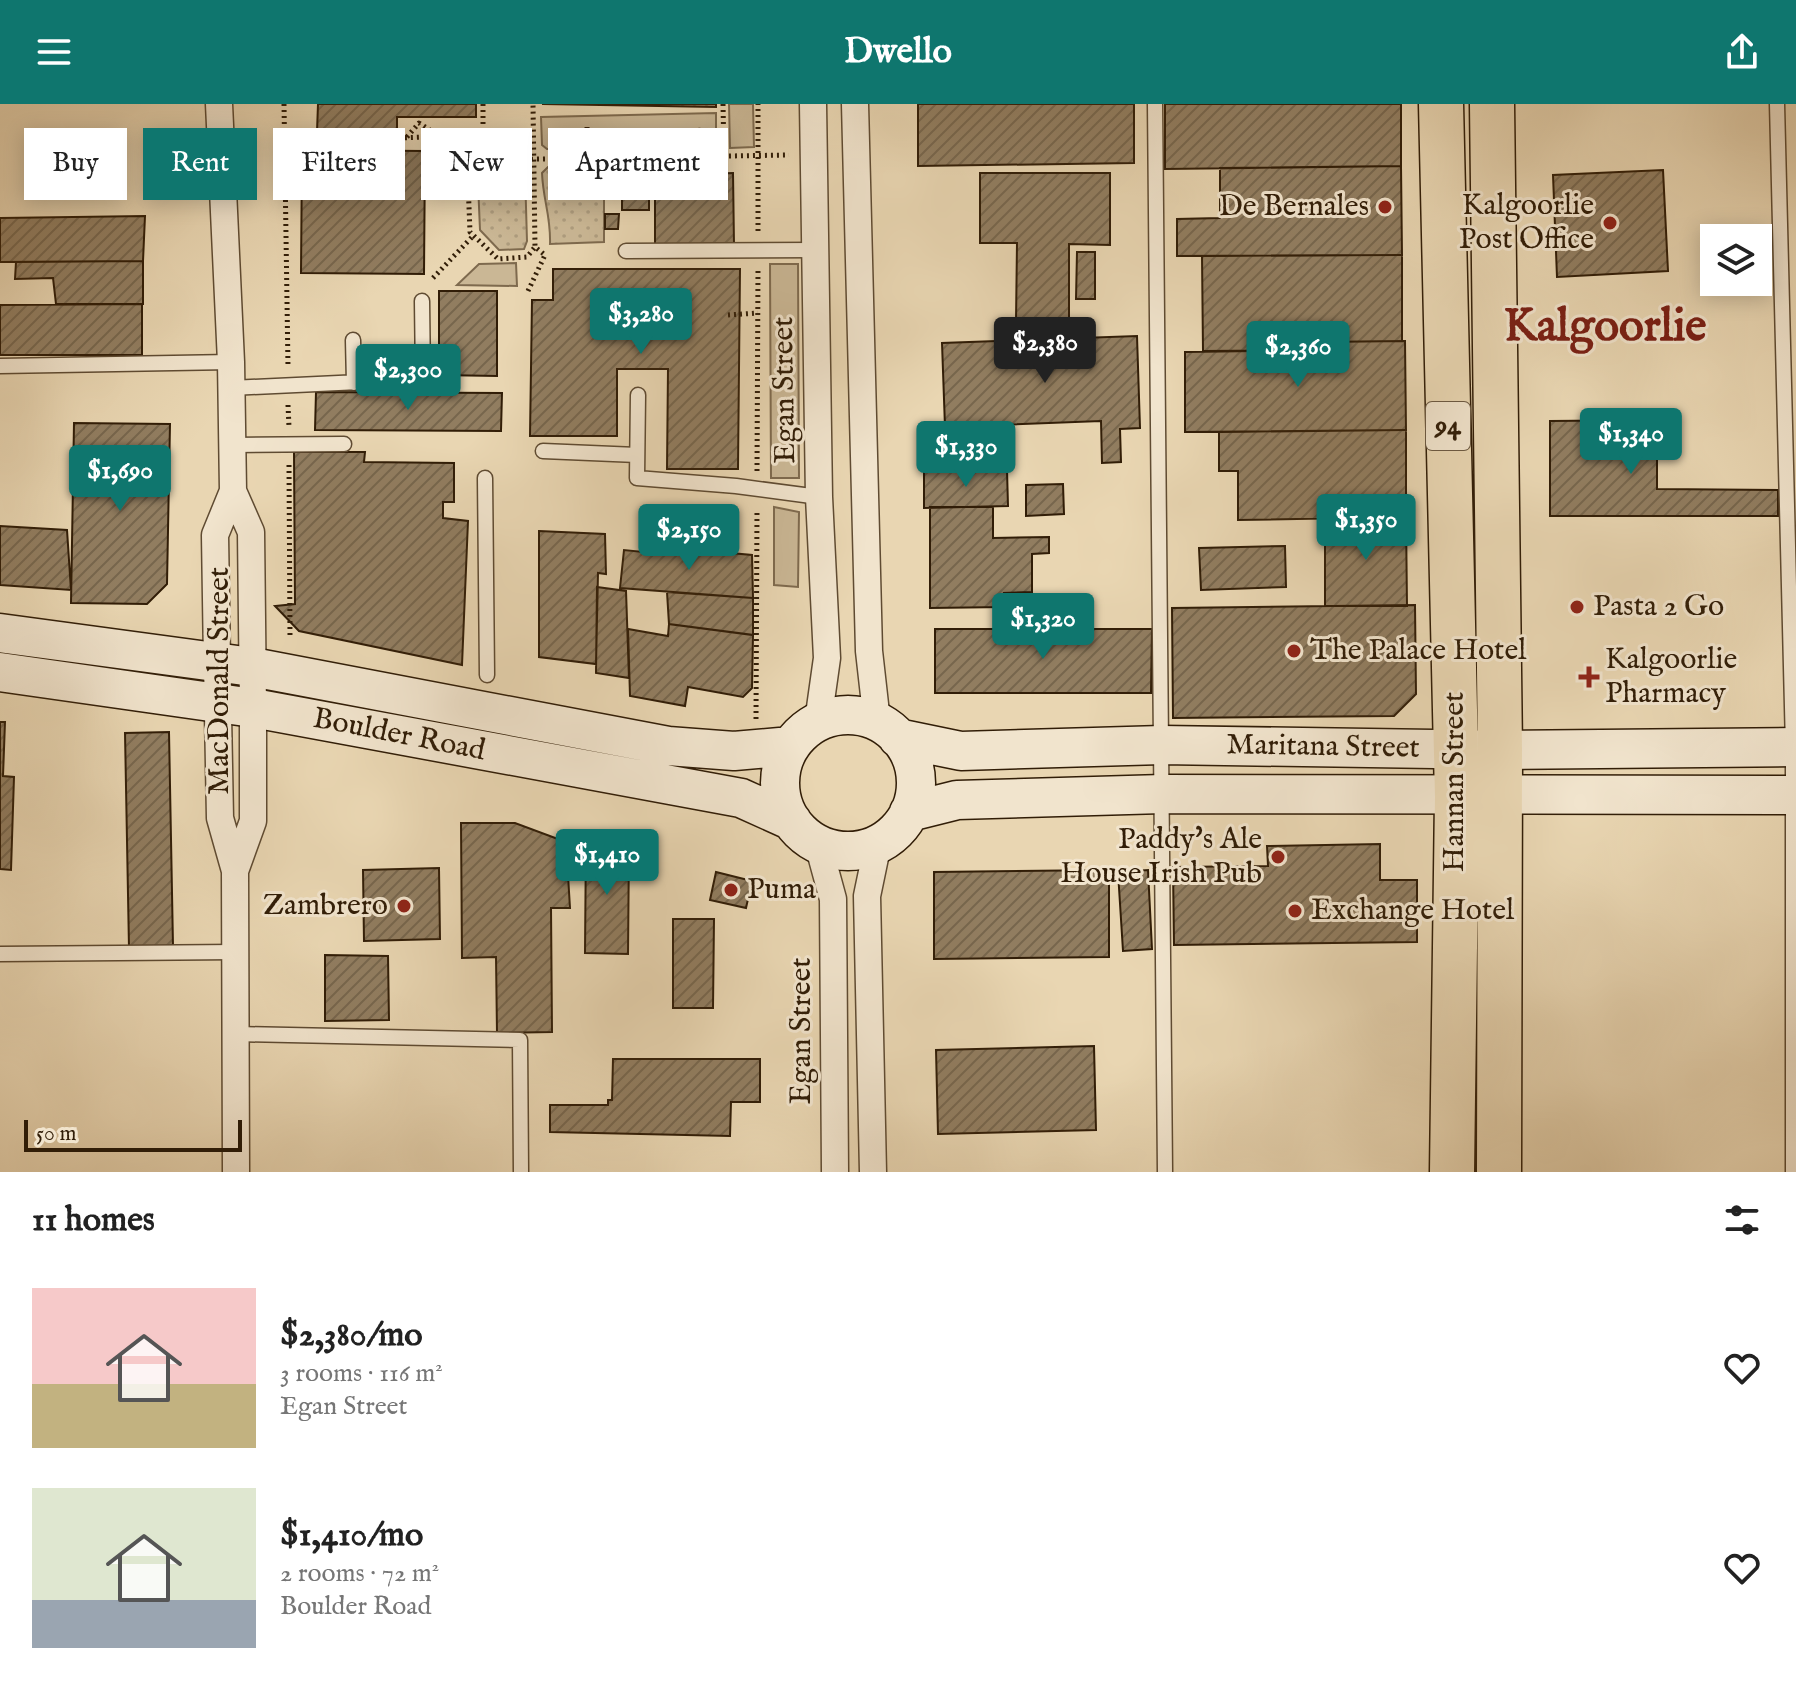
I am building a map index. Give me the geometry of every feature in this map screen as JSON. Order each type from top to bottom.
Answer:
[{"type":"highway","name":"Hannan Street","points":[[1441,104],[1457,797],[1452,1172]]},
{"type":"highway","name":"Hannan Street","points":[[1492,104],[1500,750],[1499,1172]]},
{"type":"main road","name":"Boulder Road","points":[[0,633],[235,664],[668,746],[734,751],[804,734],[843,715],[888,730]]},
{"type":"main road","name":"Boulder Road","points":[[0,672],[235,706],[741,798],[845,851],[878,843]]},
{"type":"main road","name":"Maritana Street","points":[[888,730],[961,751],[1162,745],[1500,750],[1794,747]]},
{"type":"main road","points":[[878,843],[899,827],[909,812],[916,779],[908,752],[888,730]]},
{"type":"main road","points":[[804,734],[781,770],[780,786],[805,832]]},
{"type":"main road","name":"Maritana Street","points":[[909,812],[957,800],[1163,794],[1793,796]]},
{"type":"street","name":"MacDonald Street","points":[[219,104],[233,491],[215,535],[235,664],[235,706],[253,821],[235,871]]},
{"type":"street","name":"Egan Street","points":[[804,734],[827,658],[819,497],[813,104]]},
{"type":"street","points":[[855,104],[869,651],[888,730]]},
{"type":"street","name":"MacDonald Street","points":[[233,491],[251,532],[235,664],[235,706],[220,818],[235,871],[236,1172]]},
{"type":"street","name":"Egan Street","points":[[805,832],[833,899],[835,1172]]},
{"type":"street","points":[[873,1172],[867,896],[878,843]]},
{"type":"lane","points":[[1155,104],[1165,1172]]},
{"type":"lane","points":[[1777,104],[1794,747],[1793,1172]]},
{"type":"lane","points":[[626,251],[815,250]]},
{"type":"lane","points":[[0,366],[354,383],[423,379],[422,301]]},
{"type":"lane","points":[[353,340],[354,383]]},
{"type":"lane","points":[[638,395],[637,478],[819,497]]},
{"type":"lane","points":[[233,445],[344,444]]},
{"type":"lane","points":[[543,451],[637,455]]},
{"type":"lane","points":[[485,478],[487,675]]},
{"type":"lane","points":[[0,954],[236,952]]},
{"type":"lane","points":[[237,1034],[520,1040],[521,1172]]},
{"type":"path","points":[[483,104],[483,128]]},
{"type":"path","points":[[469,200],[470,232],[473,236],[498,259],[527,257],[535,247],[533,104]]},
{"type":"path","points":[[723,104],[723,128]]},
{"type":"path","points":[[756,726],[758,104]]},
{"type":"path","points":[[406,138],[419,123],[427,128]]},
{"type":"path","points":[[406,138],[421,137]]},
{"type":"path","points":[[728,156],[814,154]]},
{"type":"path","points":[[534,159],[548,159]]},
{"type":"path","points":[[286,214],[296,213]]},
{"type":"path","points":[[433,278],[473,236]]},
{"type":"path","points":[[528,291],[545,255],[535,247]]},
{"type":"path","points":[[728,315],[758,313]]},
{"type":"shaded area","points":[[729,104],[753,104],[754,147],[730,148]]},
{"type":"shaded area","points":[[716,113],[716,128],[548,128],[547,149],[542,145],[541,117]]},
{"type":"shaded area","points":[[548,167],[548,200],[604,200],[604,242],[550,244],[542,173]]},
{"type":"shaded area","points":[[479,200],[526,200],[527,241],[524,249],[499,250],[480,230]]},
{"type":"shaded area","points":[[516,263],[517,286],[457,285],[479,264]]},
{"type":"shaded area","points":[[770,264],[798,264],[799,478],[771,478]]},
{"type":"shaded area","points":[[774,507],[799,512],[798,587],[774,585]]},
{"type":"building","points":[[318,104],[476,104],[476,117],[397,117],[397,128],[317,128]]},
{"type":"building","points":[[542,104],[716,104],[716,107]]},
{"type":"building","points":[[918,104],[1134,104],[1134,163],[918,166]]},
{"type":"building","points":[[1165,104],[1401,104],[1401,166],[1165,169]]},
{"type":"building","points":[[405,151],[421,151],[421,200],[425,200],[424,274],[301,273],[302,200],[405,200]]},
{"type":"building","points":[[1401,166],[1402,255],[1177,256],[1177,219],[1220,218],[1220,168]]},
{"type":"building","name":"Kalgoorlie Post Office","points":[[1663,170],[1668,271],[1557,277],[1553,175]]},
{"type":"building","points":[[728,173],[733,173],[734,245],[655,246],[655,200],[728,200]]},
{"type":"building","points":[[980,173],[1110,173],[1110,245],[1069,244],[1069,321],[1016,321],[1017,243],[980,243]]},
{"type":"building","points":[[622,200],[649,200],[649,210],[622,210]]},
{"type":"building","points":[[605,214],[619,214],[618,229],[605,229]]},
{"type":"building","points":[[145,216],[143,261],[0,262],[0,218]]},
{"type":"building","points":[[1077,252],[1095,252],[1095,299],[1076,299]]},
{"type":"building","points":[[1402,255],[1402,341],[1320,342],[1320,350],[1203,351],[1202,256]]},
{"type":"building","points":[[143,261],[143,304],[56,304],[53,278],[15,279],[16,262]]},
{"type":"building","points":[[553,269],[740,269],[738,469],[667,469],[668,369],[617,369],[617,436],[530,436],[532,300],[553,300]]},
{"type":"building","points":[[439,291],[497,291],[497,376],[439,375]]},
{"type":"building","points":[[142,304],[142,355],[0,355],[0,305]]},
{"type":"building","points":[[1137,336],[1140,428],[1120,429],[1121,462],[1102,463],[1101,421],[945,427],[942,343]]},
{"type":"building","points":[[1405,341],[1406,430],[1185,432],[1185,352],[1320,350],[1320,342]]},
{"type":"building","points":[[316,392],[502,393],[501,431],[315,430]]},
{"type":"building","points":[[1657,420],[1657,489],[1778,490],[1778,516],[1550,516],[1550,421]]},
{"type":"building","points":[[74,423],[170,424],[167,584],[147,604],[71,603]]},
{"type":"building","points":[[1406,430],[1406,517],[1238,520],[1238,471],[1219,471],[1219,432]]},
{"type":"building","points":[[294,452],[365,452],[364,462],[454,463],[454,502],[443,502],[443,518],[468,521],[462,665],[299,631],[275,606],[295,604]]},
{"type":"building","points":[[1007,470],[1008,506],[924,508],[924,471]]},
{"type":"building","points":[[1063,484],[1064,514],[1026,516],[1026,485]]},
{"type":"building","points":[[930,507],[993,507],[993,538],[1049,537],[1049,553],[1032,554],[1032,592],[1004,593],[1005,607],[930,608]]},
{"type":"building","points":[[1406,517],[1407,606],[1325,606],[1325,518]]},
{"type":"building","points":[[0,526],[67,530],[71,590],[0,585]]},
{"type":"building","points":[[539,531],[605,534],[606,574],[598,573],[596,664],[539,657]]},
{"type":"building","points":[[1285,546],[1286,587],[1201,590],[1199,548]]},
{"type":"building","points":[[664,547],[752,555],[753,598],[620,588],[624,550],[663,554]]},
{"type":"building","points":[[597,587],[626,591],[629,678],[596,673]]},
{"type":"building","points":[[667,592],[753,598],[753,635],[669,624]]},
{"type":"building","name":"The Palace Hotel","points":[[1415,605],[1416,694],[1394,716],[1173,718],[1172,608]]},
{"type":"building","points":[[669,624],[753,635],[752,688],[743,697],[688,687],[685,706],[630,696],[628,629],[668,636]]},
{"type":"building","points":[[935,629],[1152,629],[1151,693],[935,693]]},
{"type":"building","points":[[0,722],[5,722],[3,776],[14,777],[11,870],[0,869]]},
{"type":"building","points":[[169,732],[173,946],[129,948],[125,733]]},
{"type":"building","points":[[461,823],[515,823],[566,842],[570,908],[551,908],[552,1032],[497,1033],[496,957],[462,958]]},
{"type":"building","points":[[586,836],[629,845],[628,954],[585,953]]},
{"type":"building","name":"Exchange Hotel","points":[[1380,844],[1380,880],[1417,880],[1417,942],[1174,945],[1173,867],[1268,866],[1267,846]]},
{"type":"building","points":[[439,868],[440,939],[364,941],[363,870]]},
{"type":"building","points":[[1109,870],[1109,957],[934,959],[934,872]]},
{"type":"building","points":[[1148,870],[1152,949],[1123,951],[1118,872]]},
{"type":"building","name":"Puma","points":[[716,872],[752,881],[746,908],[710,900]]},
{"type":"building","points":[[673,919],[714,919],[713,1008],[673,1008]]},
{"type":"building","points":[[325,955],[388,956],[389,1020],[325,1021]]},
{"type":"building","points":[[1094,1046],[1096,1130],[938,1134],[936,1050]]},
{"type":"building","points":[[613,1059],[760,1059],[760,1102],[731,1102],[730,1136],[550,1132],[550,1105],[608,1105],[608,1100],[612,1100]]},
{"type":"place","name":"De Bernales","points":[[1385,207]]},
{"type":"place","name":"Kalgoorlie Post Office","points":[[1610,223]]},
{"type":"place","name":"Pasta 2 Go","points":[[1577,607]]},
{"type":"place","name":"The Palace Hotel","points":[[1294,651]]},
{"type":"place","name":"Kalgoorlie Pharmacy","points":[[1589,677]]},
{"type":"place","name":"Paddy's Ale House Irish Pub","points":[[1278,857]]},
{"type":"place","name":"Puma","points":[[731,890]]},
{"type":"place","name":"Zambrero","points":[[404,906]]},
{"type":"place","name":"Exchange Hotel","points":[[1295,911]]},
{"type":"district","name":"Kalgoorlie","points":[[1605,327]]}]
